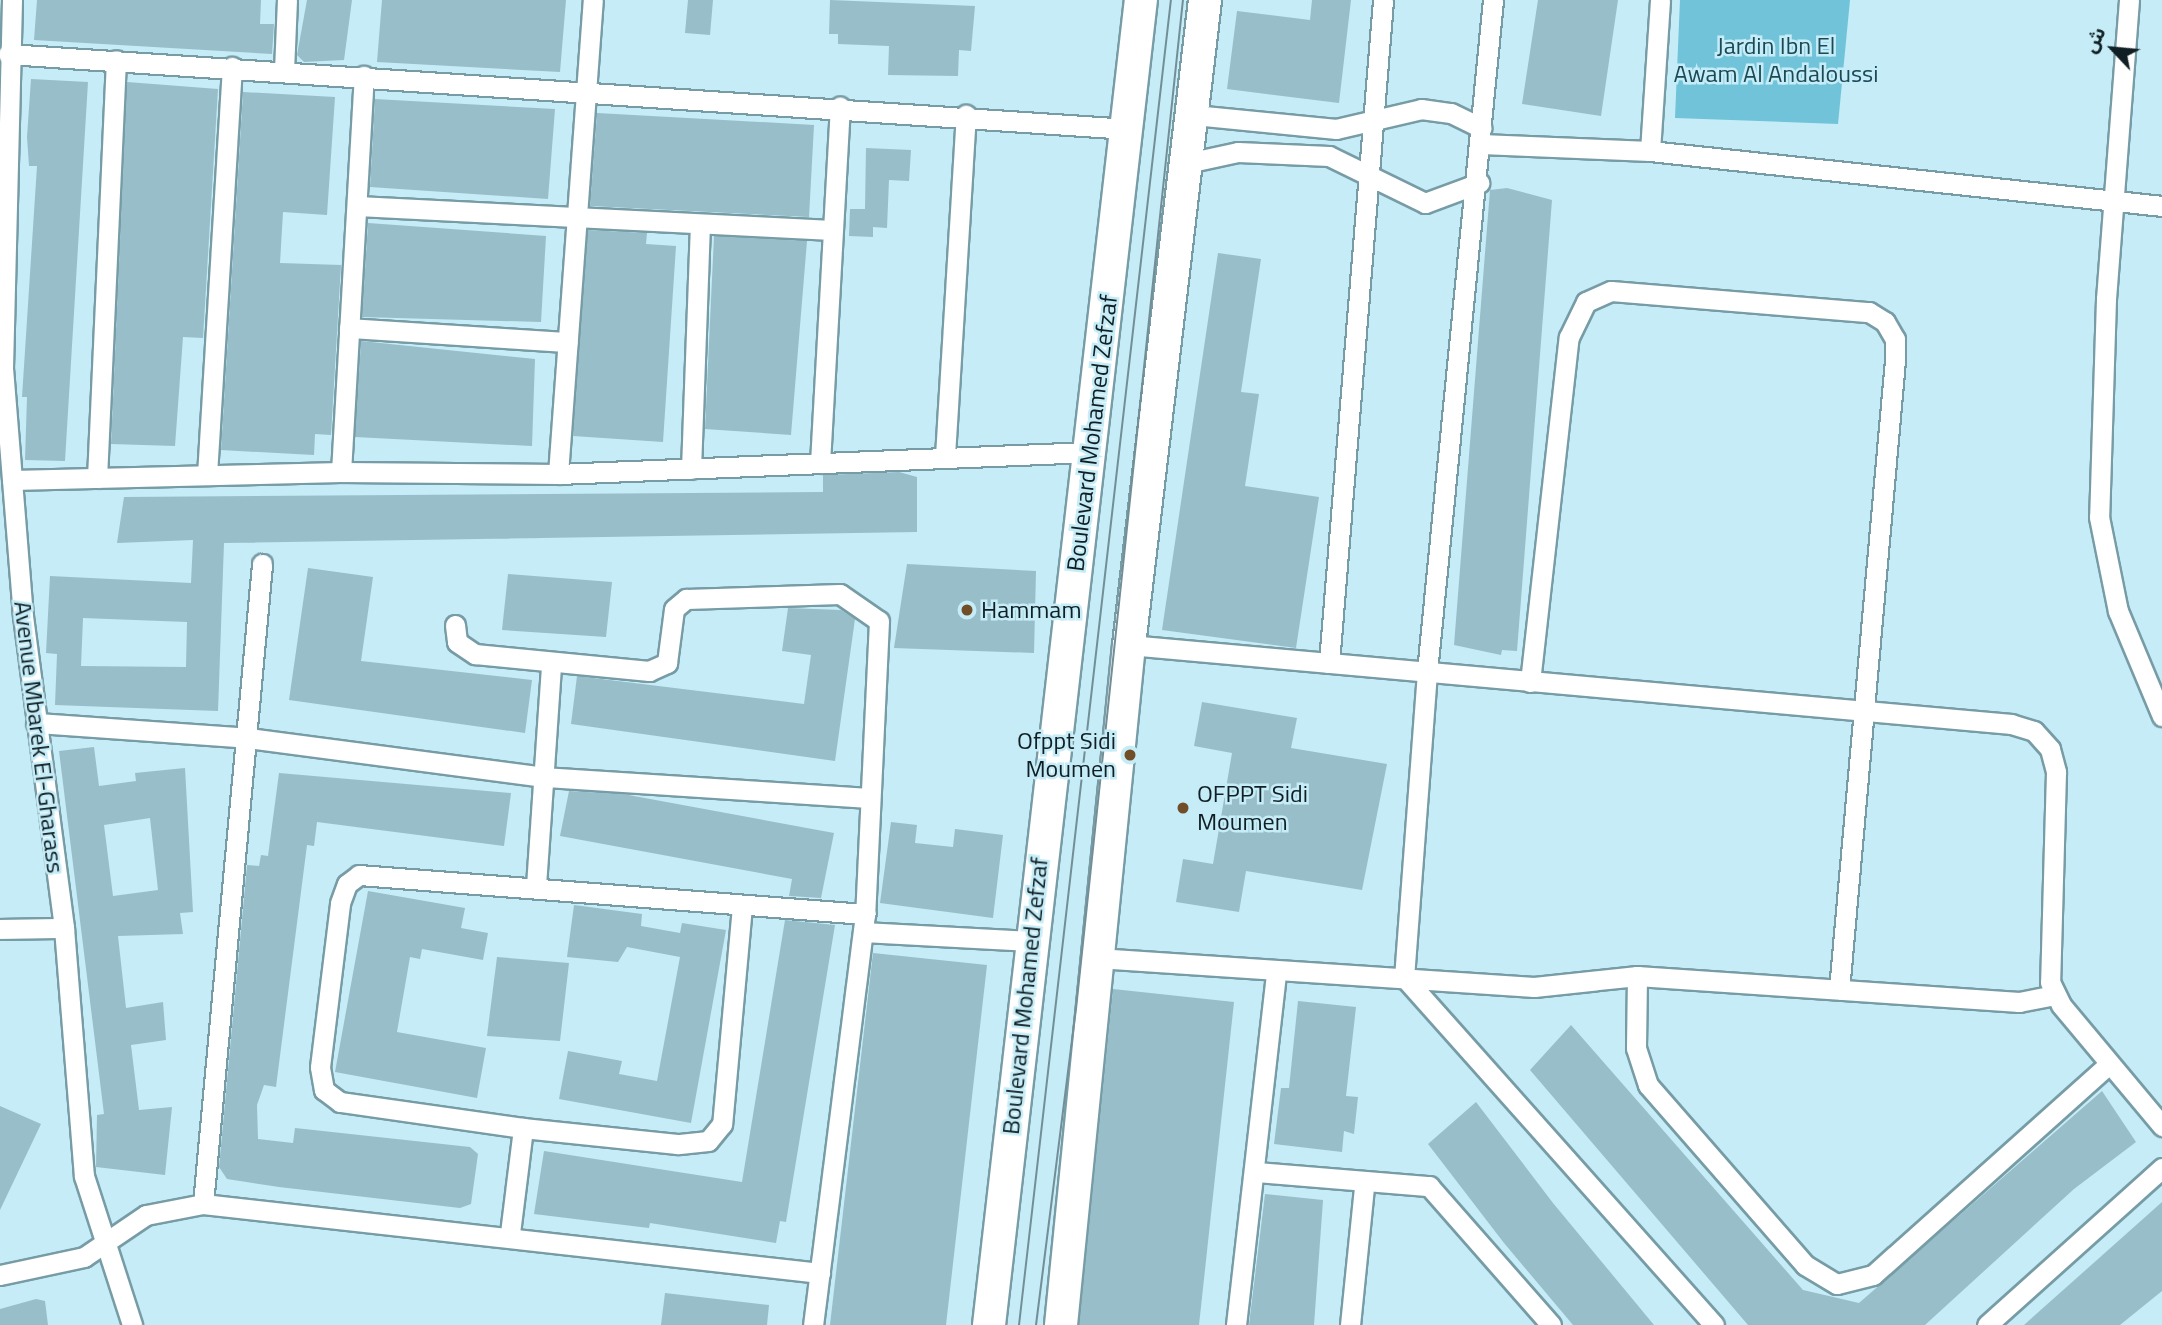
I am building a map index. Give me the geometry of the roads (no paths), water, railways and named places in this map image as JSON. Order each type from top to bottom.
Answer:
[{"type":"main road","name":"Boulevard Mohamed Zefzaf","points":[[989,1325],[1031,940],[1141,0]]},
{"type":"main road","points":[[1061,1325],[1129,645],[1194,115],[1205,0]]},
{"type":"street","points":[[284,71],[287,0]]},
{"type":"street","points":[[558,474],[584,90],[593,0]]},
{"type":"street","points":[[1329,663],[1366,173],[1383,0]]},
{"type":"street","points":[[1493,0],[1479,183],[1427,672],[1404,977],[1714,1325]]},
{"type":"street","points":[[1650,151],[1660,0]]},
{"type":"street","points":[[2129,0],[2115,204],[2099,517],[2121,621],[2162,716]]},
{"type":"street","name":"Avenue Mbarek El-Gharass","points":[[8,12],[2,368],[12,480],[36,723],[64,928],[84,1176],[132,1325]]},
{"type":"street","points":[[8,54],[965,115],[1128,129]]},
{"type":"street","points":[[97,478],[116,60]]},
{"type":"street","points":[[207,475],[232,67]]},
{"type":"street","points":[[341,472],[364,76]]},
{"type":"street","points":[[820,463],[840,107]]},
{"type":"street","points":[[1194,115],[1314,128],[1370,124],[1421,109],[1451,113],[1481,136],[1650,151],[2115,204],[2162,206]]},
{"type":"street","points":[[945,456],[965,115]]},
{"type":"street","points":[[1187,163],[1238,152],[1305,154],[1343,159],[1425,203],[1479,183]]},
{"type":"street","points":[[358,206],[832,230]]},
{"type":"street","points":[[691,469],[700,225]]},
{"type":"street","points":[[1530,682],[1569,337],[1586,302],[1611,290],[1870,312],[1895,339],[1895,360],[1866,712],[1839,990]]},
{"type":"street","points":[[349,328],[568,342]]},
{"type":"street","points":[[12,480],[341,472],[558,474],[1089,452]]},
{"type":"street","points":[[203,1204],[262,564]]},
{"type":"street","points":[[455,625],[457,642],[469,653],[551,665],[659,669],[669,655],[674,609],[686,599],[851,596],[880,621],[867,798],[864,923],[813,1325]]},
{"type":"street","points":[[1129,645],[2022,726],[2050,749],[2056,786],[2047,955],[2055,995],[2162,1126]]},
{"type":"street","points":[[536,886],[551,665]]},
{"type":"street","points":[[36,723],[248,738],[544,777],[867,798]]},
{"type":"street","points":[[742,906],[733,1042],[716,1135],[677,1144],[523,1128],[340,1102],[324,1090],[320,1067],[338,916],[350,880],[375,874],[742,906],[864,923],[1031,940]]},
{"type":"street","points":[[0,929],[64,928]]},
{"type":"street","points":[[1097,958],[1276,973],[1404,977],[1534,987],[1637,976],[2020,1002],[2055,995]]},
{"type":"street","points":[[1236,1325],[1257,1172],[1276,973]]},
{"type":"street","points":[[1637,976],[1636,1048],[1648,1085],[1805,1265],[1837,1284],[1873,1275],[2109,1063]]},
{"type":"street","points":[[510,1233],[523,1128]]},
{"type":"street","points":[[1987,1325],[2162,1168]]},
{"type":"street","points":[[1257,1172],[1364,1186],[1413,1182],[1434,1189],[1550,1325]]},
{"type":"street","points":[[1350,1325],[1364,1186]]},
{"type":"street","points":[[0,1275],[84,1256],[146,1215],[203,1204],[510,1233],[820,1273]]},
{"type":"tram line","points":[[1019,1325],[1171,0]]},
{"type":"tram line","points":[[1036,1325],[1076,1009],[1183,0]]},
{"type":"place","name":"Hammam","points":[[967,610]]},
{"type":"place","name":"Ofppt Sidi Moumen","points":[[1130,755]]},
{"type":"place","name":"OFPPT Sidi Moumen","points":[[1183,808]]},
{"type":"park label","name":"Jardin Ibn El Awam Al Andaloussi","points":[[1776,60]]}]
